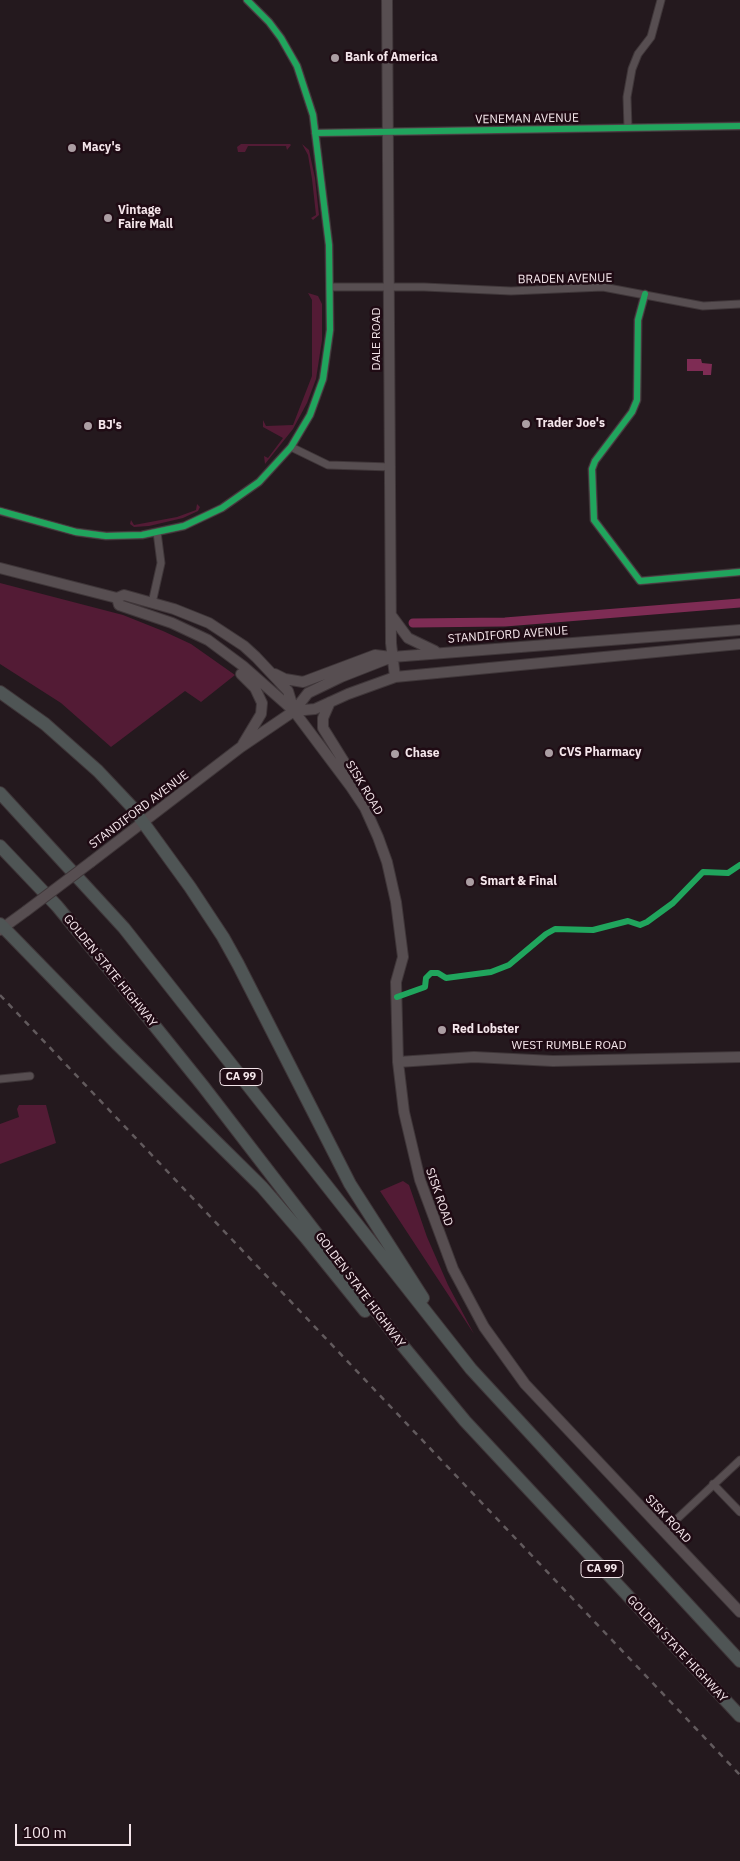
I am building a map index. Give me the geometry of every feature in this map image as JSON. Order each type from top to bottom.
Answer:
[{"type":"highway","points":[[0,692],[70,744],[132,807],[223,937],[345,1176],[416,1288],[471,1369]]},
{"type":"highway","name":"CA 99","points":[[0,793],[124,928],[471,1369],[740,1660]]},
{"type":"highway","name":"GOLDEN STATE HIGHWAY","points":[[0,846],[57,906],[110,969],[203,1086],[403,1346],[465,1421],[740,1716]]},
{"type":"highway","points":[[1,927],[262,1187],[306,1238],[396,1351],[465,1421]]},
{"type":"main road","name":"DALE ROAD","points":[[387,0],[391,615],[392,657],[395,677]]},
{"type":"main road","name":"SISK ROAD","points":[[0,568],[116,598],[124,596],[152,603],[209,623],[244,646],[268,670],[288,691],[294,711]]},
{"type":"main road","name":"SISK ROAD","points":[[116,598],[119,605],[172,623],[208,640],[243,666],[294,711],[348,782],[365,808],[387,862],[396,902],[403,957],[396,982],[398,1062],[409,1138],[420,1180],[443,1245],[473,1308],[494,1342],[525,1384],[740,1612]]},
{"type":"main road","points":[[391,615],[408,638],[438,652]]},
{"type":"main road","points":[[172,623],[226,660],[260,694],[262,704],[260,714],[241,747]]},
{"type":"main road","name":"STANDIFORD AVENUE","points":[[1,927],[26,911],[241,747],[294,711],[308,693],[392,657],[740,630]]},
{"type":"main road","name":"STANDIFORD AVENUE","points":[[294,711],[315,709],[348,694],[395,677],[740,644]]},
{"type":"main road","points":[[268,670],[285,679],[301,682],[375,654],[392,657]]},
{"type":"main road","points":[[330,702],[323,718],[323,728],[346,766],[348,782]]},
{"type":"main road","name":"WEST RUMBLE ROAD","points":[[398,1062],[474,1057],[553,1061],[740,1057]]},
{"type":"street","points":[[0,511],[67,530],[96,535],[126,536],[157,532],[198,520],[241,496],[264,478],[290,447],[310,415],[323,379],[330,340],[327,224],[315,134],[312,115],[297,66],[273,27],[247,0]]},
{"type":"street","points":[[628,128],[627,97],[632,69],[638,54],[651,37],[661,0]]},
{"type":"street","name":"VENEMAN AVENUE","points":[[315,134],[740,126]]},
{"type":"street","name":"BRADEN AVENUE","points":[[330,287],[390,286],[511,291],[603,287],[703,306],[740,304]]},
{"type":"street","points":[[645,294],[638,320],[637,400],[632,412],[595,461],[592,469],[594,520],[640,580],[740,572]]},
{"type":"street","points":[[290,447],[312,459],[337,466],[391,467]]},
{"type":"street","points":[[152,603],[160,563],[157,532]]},
{"type":"street","points":[[0,1079],[30,1076]]},
{"type":"street","points":[[663,1532],[740,1460]]},
{"type":"street","points":[[713,1484],[740,1512]]},
{"type":"shaded area","points":[[241,144],[291,145],[287,150],[286,146],[248,146],[245,152],[238,152],[237,147]]},
{"type":"shaded area","points":[[302,144],[309,150],[315,178],[319,215],[313,220],[311,218],[316,215],[312,179],[308,155]]},
{"type":"shaded area","points":[[308,293],[318,296],[322,304],[322,340],[316,379],[307,403],[293,429],[265,464],[264,456],[268,458],[283,438],[263,427],[263,420],[266,426],[293,425],[312,376],[312,300]]},
{"type":"shaded area","points":[[687,359],[701,359],[702,363],[712,364],[711,375],[703,375],[703,371],[687,371]]},
{"type":"shaded area","points":[[197,504],[200,507],[198,511],[183,518],[149,526],[134,527],[130,524],[131,520],[134,525],[177,517],[196,510]]},
{"type":"shaded area","points":[[0,583],[123,615],[191,644],[235,675],[201,702],[185,691],[111,747],[61,703],[0,664]]},
{"type":"shaded area","points":[[19,1105],[46,1105],[56,1143],[0,1164],[0,1124],[19,1117],[17,1109]]},
{"type":"shaded area","points":[[403,1181],[409,1185],[427,1237],[448,1285],[474,1334],[380,1191]]},
{"type":"waterway","points":[[413,623],[505,622],[740,603]]},
{"type":"railway","points":[[0,995],[740,1775]]},
{"type":"cycle path","points":[[0,511],[76,532],[106,536],[142,535],[184,526],[222,508],[259,482],[291,447],[310,415],[323,379],[330,330],[329,245],[313,115],[297,66],[281,38],[269,22],[247,0]]},
{"type":"cycle path","points":[[315,133],[740,126]]},
{"type":"cycle path","points":[[645,294],[638,320],[637,400],[632,412],[595,461],[592,469],[594,520],[640,581],[740,572]]},
{"type":"cycle path","points":[[397,997],[425,987],[426,978],[431,973],[438,973],[446,978],[491,972],[509,965],[546,934],[555,929],[593,930],[628,921],[640,925],[673,903],[703,872],[728,873],[740,865]]},
{"type":"place","name":"Bank of America","points":[[335,58]]},
{"type":"place","name":"Macy's","points":[[72,148]]},
{"type":"place","name":"Vintage Faire Mall","points":[[108,218]]},
{"type":"place","name":"Trader Joe's","points":[[526,424]]},
{"type":"place","name":"BJ's","points":[[88,426]]},
{"type":"place","name":"CVS Pharmacy","points":[[549,753]]},
{"type":"place","name":"Chase","points":[[395,754]]},
{"type":"place","name":"Smart & Final","points":[[470,882]]},
{"type":"place","name":"Red Lobster","points":[[442,1030]]}]
